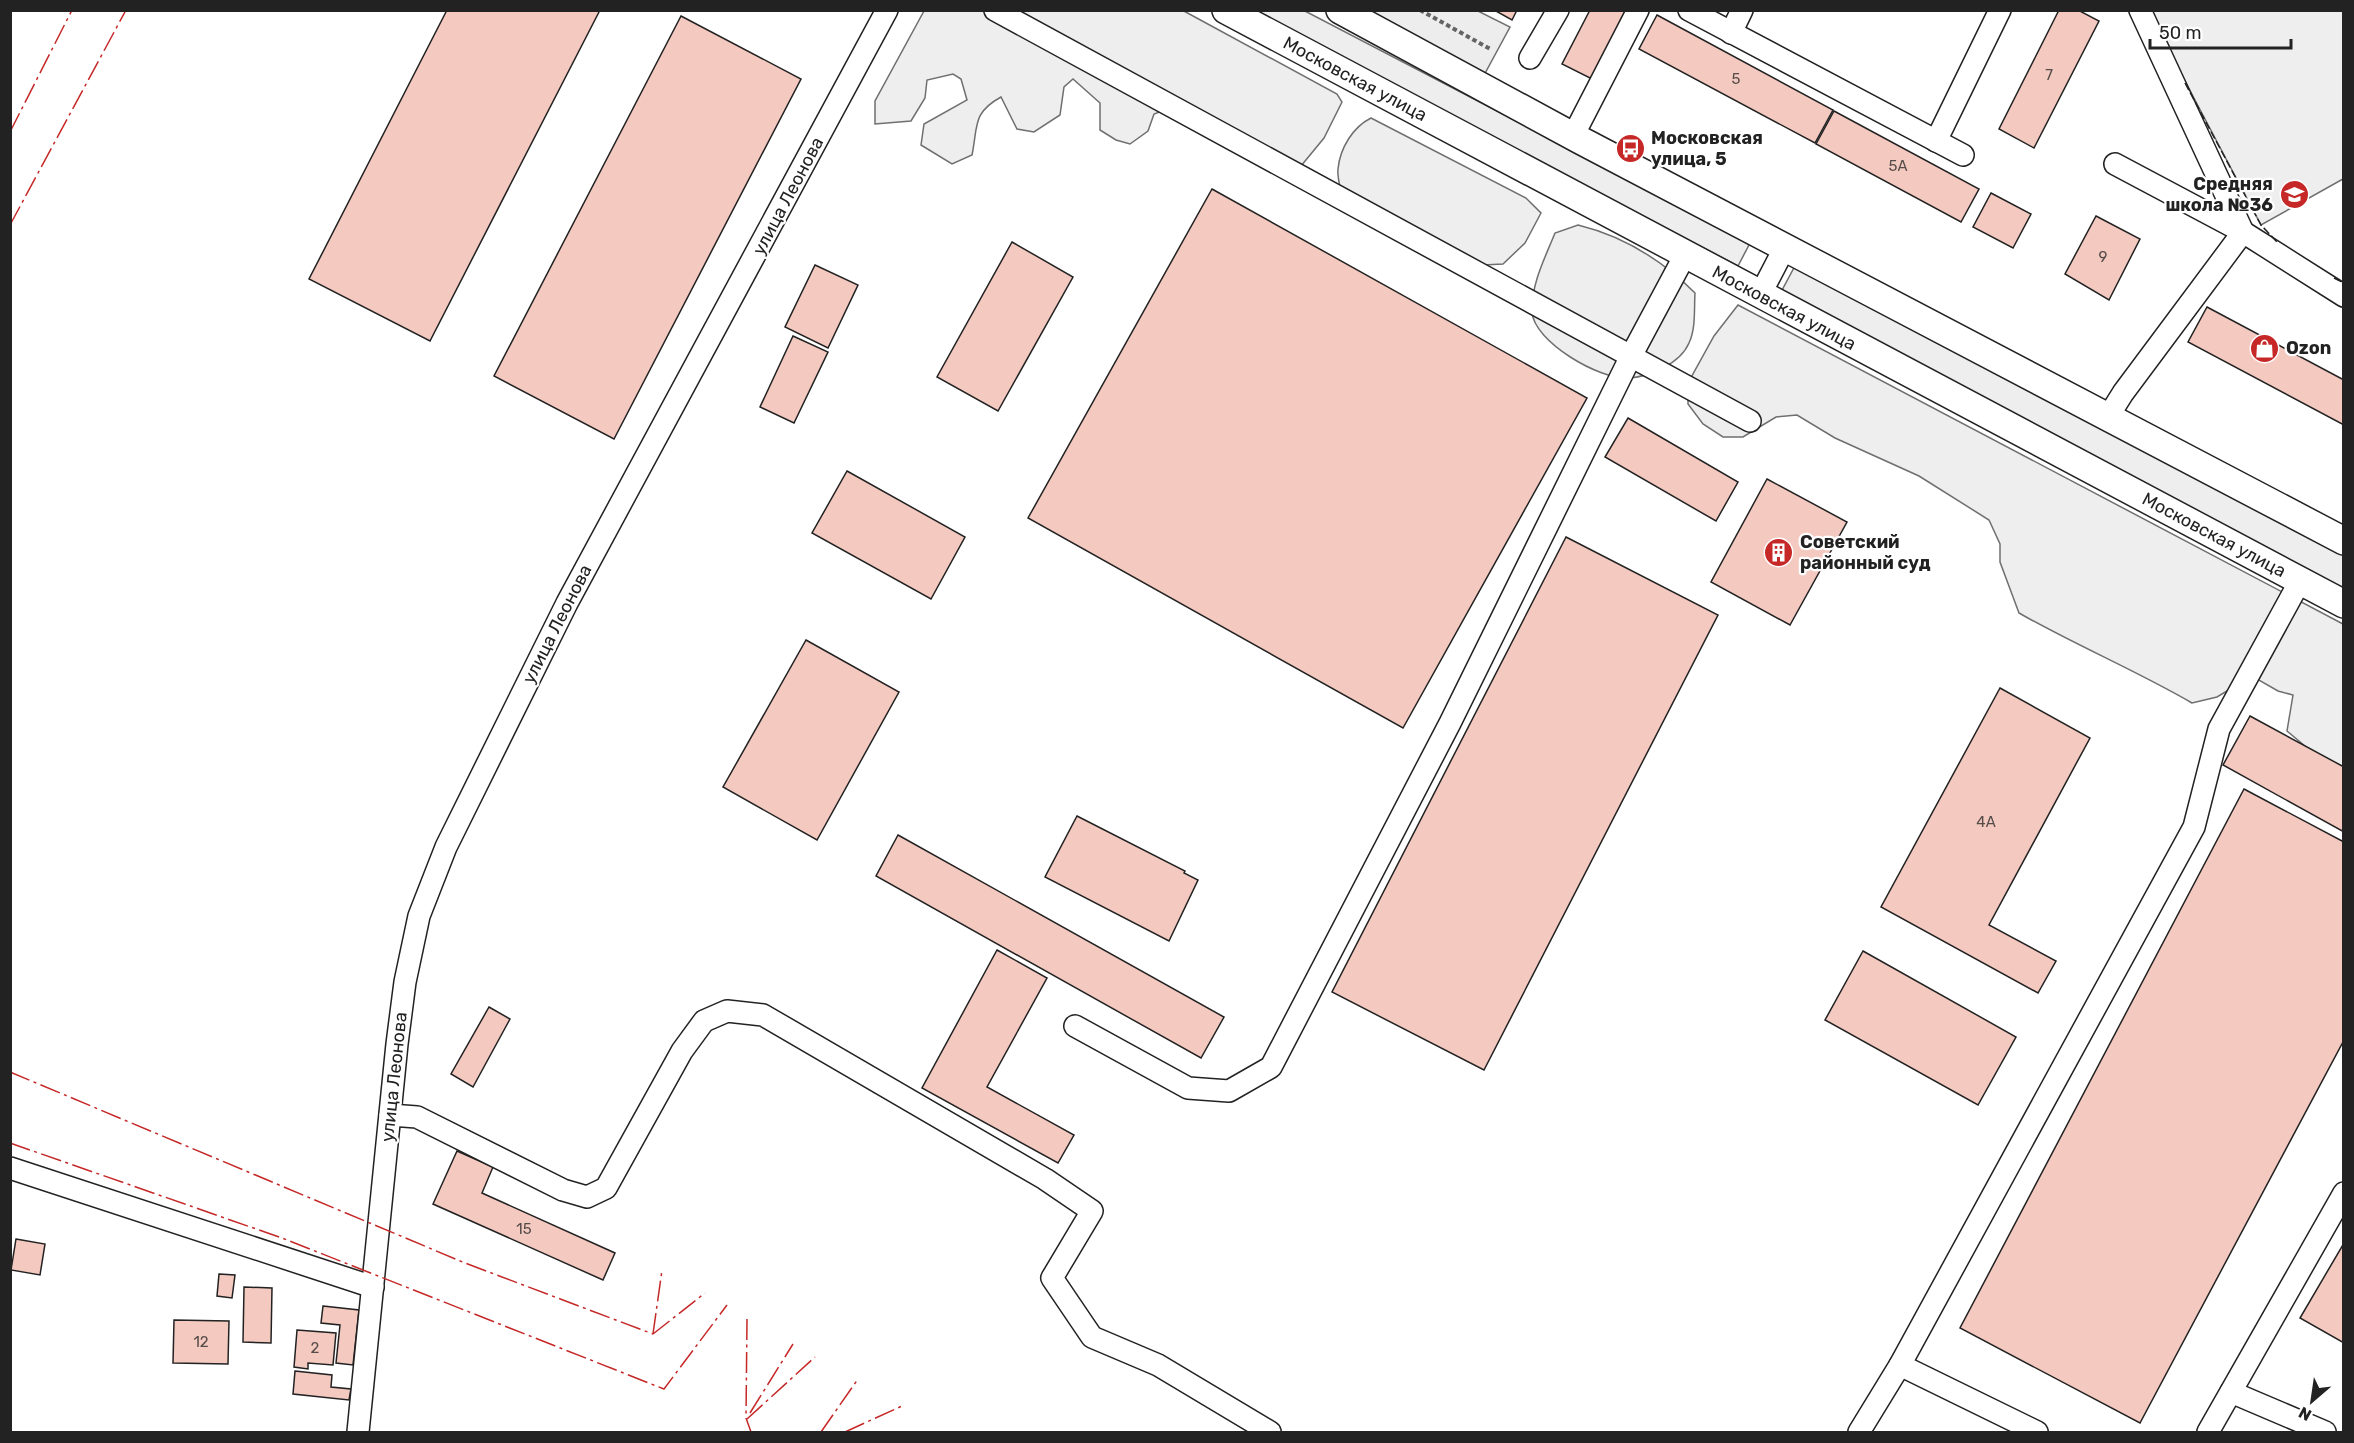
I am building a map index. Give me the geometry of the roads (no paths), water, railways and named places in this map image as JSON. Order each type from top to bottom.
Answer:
[{"type":"main road","name":"Московская улица","points":[[1226,10],[2343,604]]},
{"type":"main road","points":[[1340,10],[1573,136],[2343,541]]},
{"type":"street","name":"улица Леонова","points":[[358,1432],[397,1044],[419,916],[446,847],[567,603],[888,10]]},
{"type":"street","points":[[995,10],[1750,421]]},
{"type":"street","points":[[1530,58],[1558,10]]},
{"type":"street","points":[[1573,136],[1638,10]]},
{"type":"street","points":[[1689,10],[1963,155]]},
{"type":"street","points":[[1731,33],[1742,10]]},
{"type":"street","points":[[1936,141],[2000,10]]},
{"type":"street","points":[[2140,10],[2243,232]]},
{"type":"street","points":[[2115,164],[2243,232],[2343,296]]},
{"type":"street","points":[[2108,417],[2123,393],[2243,232]]},
{"type":"street","points":[[1760,295],[1785,247]]},
{"type":"street","points":[[1075,1026],[1188,1088],[1228,1091],[1270,1067],[1450,723],[1631,356],[1685,255]]},
{"type":"street","points":[[1859,1432],[1900,1365],[2194,827],[2219,729],[2300,581]]},
{"type":"street","points":[[390,1115],[417,1117],[563,1190],[587,1197],[606,1188],[682,1051],[704,1021],[727,1011],[763,1015],[1044,1179],[1092,1211],[1052,1278],[1092,1337],[1158,1365],[1270,1432]]},
{"type":"street","points":[[10,1168],[373,1291]]},
{"type":"street","points":[[2208,1432],[2343,1193]]},
{"type":"street","points":[[1900,1365],[2037,1432]]},
{"type":"street","points":[[2231,1392],[2325,1432]]},
{"type":"place","name":"Московская улица, 5","points":[[1630,148]]},
{"type":"place","name":"Средняя школа №36","points":[[2294,194]]},
{"type":"place","name":"Ozon","points":[[2265,348]]},
{"type":"place","name":"Советский районный суд","points":[[1779,552]]}]
